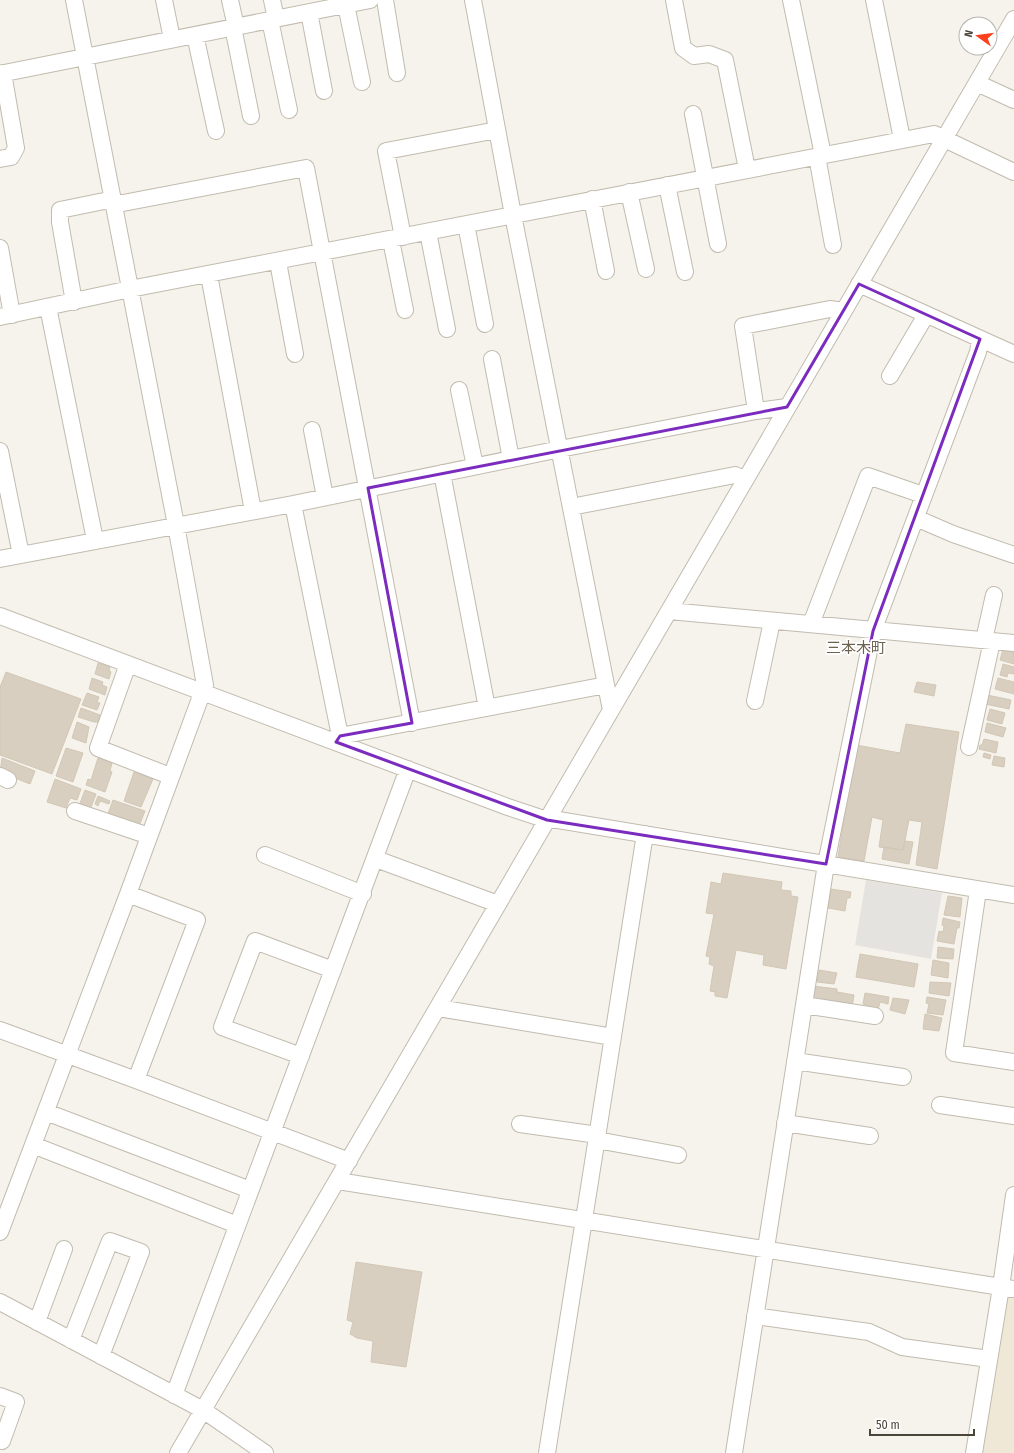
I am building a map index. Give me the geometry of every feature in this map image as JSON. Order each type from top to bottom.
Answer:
[{"type":"street","points":[[0,1232],[128,894],[170,776],[205,685],[176,525],[74,0]]},
{"type":"street","points":[[164,0],[172,39]]},
{"type":"street","points":[[230,0],[251,116]]},
{"type":"street","points":[[272,0],[273,19],[288,110]]},
{"type":"street","points":[[0,159],[11,157],[16,148],[1,73],[370,0]]},
{"type":"street","points":[[385,0],[397,73]]},
{"type":"street","points":[[473,0],[513,215],[611,710]]},
{"type":"street","points":[[674,0],[683,48],[694,56],[709,54],[724,60],[747,169]]},
{"type":"street","points":[[791,0],[820,155],[833,245]]},
{"type":"street","points":[[874,0],[902,139]]},
{"type":"street","points":[[346,5],[362,82]]},
{"type":"street","points":[[309,12],[324,91]]},
{"type":"street","points":[[178,1453],[338,1181],[1014,19]]},
{"type":"street","points":[[195,35],[216,131]]},
{"type":"street","points":[[976,83],[1014,100]]},
{"type":"street","points":[[693,114],[704,178],[718,244]]},
{"type":"street","points":[[405,310],[386,151],[497,130]]},
{"type":"street","points":[[0,248],[6,316],[130,290],[592,199],[934,134],[1014,172]]},
{"type":"street","points":[[74,302],[60,222],[60,210],[104,201],[122,203],[306,168],[343,370],[368,488],[412,723]]},
{"type":"street","points":[[667,185],[685,272]]},
{"type":"street","points":[[629,192],[646,269]]},
{"type":"street","points":[[592,199],[606,271]]},
{"type":"street","points":[[466,224],[485,324]]},
{"type":"street","points":[[428,232],[447,330]]},
{"type":"street","points":[[278,262],[295,354]]},
{"type":"street","points":[[209,275],[253,511]]},
{"type":"street","points":[[859,284],[1014,354]]},
{"type":"street","points":[[48,307],[95,540]]},
{"type":"street","points":[[756,411],[743,326],[830,310],[843,311]]},
{"type":"street","points":[[890,376],[926,315]]},
{"type":"street","points":[[734,1453],[826,864],[873,631],[978,352],[980,339]]},
{"type":"street","points":[[492,359],[511,459]]},
{"type":"street","points":[[459,390],[475,466]]},
{"type":"street","points":[[0,559],[293,504],[475,466],[756,411],[787,407]]},
{"type":"street","points":[[312,430],[325,497]]},
{"type":"street","points":[[0,451],[21,555]]},
{"type":"street","points":[[442,473],[487,708]]},
{"type":"street","points":[[572,507],[735,475],[745,480]]},
{"type":"street","points":[[811,624],[868,476],[923,495]]},
{"type":"street","points":[[293,504],[338,739]]},
{"type":"street","points":[[916,518],[953,534],[1014,555]]},
{"type":"street","points":[[969,748],[988,641],[994,595]]},
{"type":"street","points":[[669,611],[1014,643]]},
{"type":"street","points":[[0,616],[203,692],[338,739],[408,769],[508,807],[547,820],[558,820],[1014,895]]},
{"type":"street","points":[[755,701],[772,621]]},
{"type":"street","points":[[128,664],[98,748],[170,776]]},
{"type":"street","points":[[338,739],[606,685]]},
{"type":"street","points":[[174,1396],[271,1132],[363,894],[408,769]]},
{"type":"street","points":[[76,811],[149,836]]},
{"type":"street","points":[[547,1453],[645,834]]},
{"type":"street","points":[[265,855],[363,894]]},
{"type":"street","points":[[376,859],[498,904]]},
{"type":"street","points":[[978,890],[954,1053],[1014,1062]]},
{"type":"street","points":[[128,894],[197,920],[136,1080]]},
{"type":"street","points":[[301,1056],[222,1027],[255,941],[333,970]]},
{"type":"street","points":[[804,1005],[874,1016]]},
{"type":"street","points":[[438,1008],[613,1037]]},
{"type":"street","points":[[0,1030],[68,1054],[349,1161]]},
{"type":"street","points":[[795,1061],[903,1077]]},
{"type":"street","points":[[940,1105],[1014,1116]]},
{"type":"street","points":[[46,1112],[250,1190]]},
{"type":"street","points":[[786,1123],[870,1136]]},
{"type":"street","points":[[520,1124],[678,1155]]},
{"type":"street","points":[[33,1145],[237,1225]]},
{"type":"street","points":[[338,1181],[1007,1288]]},
{"type":"street","points":[[974,1453],[989,1359],[1007,1288],[1014,1195]]},
{"type":"street","points":[[71,1340],[110,1241],[141,1252],[101,1356]]},
{"type":"street","points":[[37,1322],[64,1249]]},
{"type":"street","points":[[0,1302],[174,1396],[203,1410],[265,1453]]},
{"type":"street","points":[[755,1316],[869,1332],[902,1347],[989,1359]]},
{"type":"street","points":[[0,1396],[16,1402],[2,1441],[0,1440]]},
{"type":"highlighted area","points":[[859,284],[980,339],[873,631],[826,864],[547,820],[336,742],[340,736],[412,723],[368,488],[787,407]]},
{"type":"shaded area","points":[[866,880],[942,893],[931,959],[855,945]]},
{"type":"shaded area","points":[[1014,1292],[1014,1453],[980,1453],[1004,1294]]},
{"type":"building","points":[[1004,646],[1014,648],[1014,664],[1000,660]]},
{"type":"building","points":[[98,663],[110,667],[109,670],[111,672],[109,679],[95,674]]},
{"type":"building","points":[[1003,664],[1014,667],[1014,674],[1008,673],[1007,677],[1000,675]]},
{"type":"building","points":[[6,672],[81,699],[52,774],[0,755],[0,687]]},
{"type":"building","points":[[92,678],[103,682],[102,685],[107,687],[105,695],[89,689]]},
{"type":"building","points":[[998,678],[1014,682],[1014,694],[995,689]]},
{"type":"building","points":[[917,682],[936,685],[934,696],[914,692]]},
{"type":"building","points":[[87,693],[99,697],[97,702],[100,703],[97,710],[82,705]]},
{"type":"building","points":[[987,695],[1011,700],[1009,709],[985,704]]},
{"type":"building","points":[[81,708],[100,715],[98,722],[78,717]]},
{"type":"building","points":[[990,709],[1005,713],[1002,724],[987,720]]},
{"type":"building","points":[[77,722],[89,727],[86,743],[72,738]]},
{"type":"building","points":[[987,723],[1006,728],[1003,737],[985,732]]},
{"type":"building","points":[[906,724],[959,732],[937,869],[916,865],[922,822],[909,820],[903,850],[879,847],[883,820],[872,817],[864,861],[838,857],[856,745],[900,753]]},
{"type":"building","points":[[984,739],[998,742],[996,753],[979,749]]},
{"type":"building","points":[[66,748],[83,753],[73,782],[56,776]]},
{"type":"building","points":[[984,753],[991,755],[990,759],[983,757]]},
{"type":"building","points":[[994,756],[1005,758],[1004,767],[992,765]]},
{"type":"building","points":[[2,758],[35,771],[30,784],[0,772]]},
{"type":"building","points":[[98,758],[112,763],[110,771],[112,772],[105,792],[86,785],[88,779],[91,780]]},
{"type":"building","points":[[134,772],[153,779],[141,807],[124,801]]},
{"type":"building","points":[[55,779],[81,789],[77,800],[70,798],[66,808],[47,802]]},
{"type":"building","points":[[85,790],[96,794],[90,810],[79,806]]},
{"type":"building","points":[[98,796],[110,801],[109,804],[100,801],[98,806],[95,804]]},
{"type":"building","points":[[113,800],[145,811],[139,826],[108,814]]},
{"type":"building","points":[[905,841],[913,842],[909,864],[882,859],[884,847],[903,850]]},
{"type":"building","points":[[723,873],[782,882],[781,890],[791,891],[791,896],[798,897],[786,969],[763,965],[764,955],[736,950],[727,998],[715,996],[715,992],[710,991],[714,966],[709,964],[710,957],[706,956],[714,914],[706,913],[711,882],[721,884]]},
{"type":"building","points":[[831,889],[851,892],[850,898],[847,898],[845,911],[828,908]]},
{"type":"building","points":[[948,896],[962,898],[960,917],[944,915]]},
{"type":"building","points":[[943,918],[960,922],[959,928],[957,928],[954,944],[937,941],[939,931],[943,932]]},
{"type":"building","points":[[938,947],[954,949],[953,959],[937,958]]},
{"type":"building","points":[[860,954],[918,964],[914,987],[856,977]]},
{"type":"building","points":[[933,960],[949,963],[948,978],[931,975]]},
{"type":"building","points":[[819,970],[837,973],[834,984],[817,982]]},
{"type":"building","points":[[930,982],[951,983],[949,996],[929,993]]},
{"type":"building","points":[[813,986],[837,989],[837,992],[854,995],[852,1007],[816,1001],[812,995]]},
{"type":"building","points":[[865,993],[889,997],[888,1004],[880,1002],[878,1010],[867,1008],[868,1005],[863,1004]]},
{"type":"building","points":[[927,997],[946,1000],[943,1015],[927,1013],[929,1004],[926,1003]]},
{"type":"building","points":[[893,998],[909,1000],[905,1014],[890,1010]]},
{"type":"building","points":[[925,1014],[942,1018],[939,1031],[923,1029]]},
{"type":"building","points":[[356,1262],[422,1272],[406,1367],[371,1362],[373,1341],[357,1338],[350,1334],[353,1322],[347,1320]]},
{"type":"district","name":"三本木町","points":[[856,648]]}]
